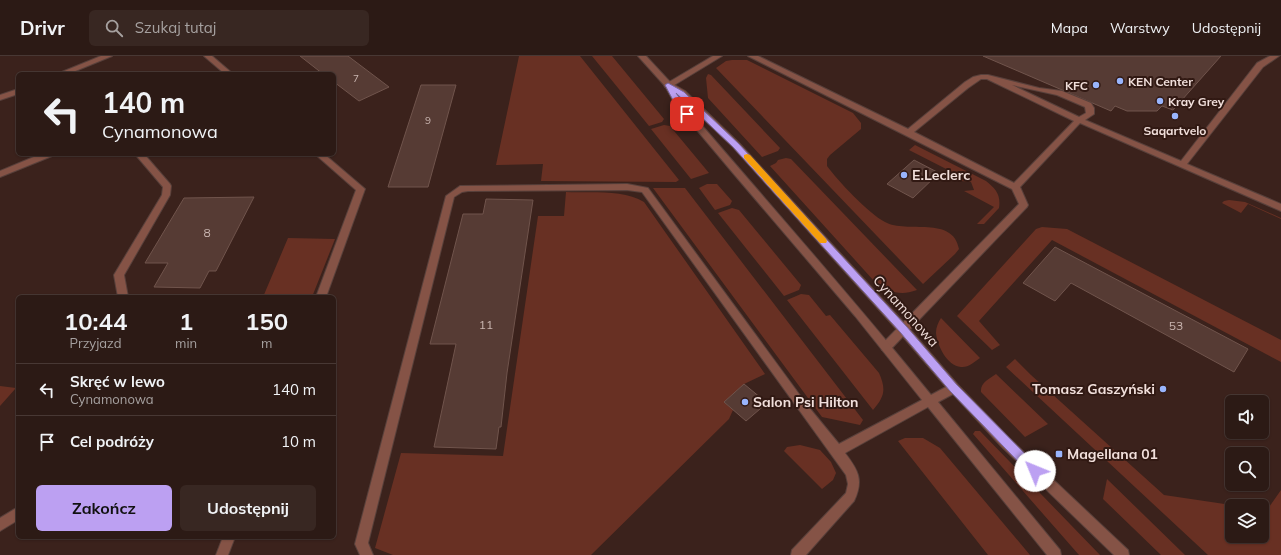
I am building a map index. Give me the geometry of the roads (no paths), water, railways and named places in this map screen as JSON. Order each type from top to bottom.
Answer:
[{"type":"street","points":[[66,72],[108,56]]},
{"type":"street","points":[[208,56],[227,72]]},
{"type":"street","name":"Cynamonowa","points":[[642,56],[668,85],[682,108],[859,313],[1055,555]]},
{"type":"street","points":[[668,85],[718,56]]},
{"type":"street","points":[[752,56],[1016,187],[1024,205],[886,347]]},
{"type":"street","points":[[1182,165],[1260,65],[1275,56]]},
{"type":"street","points":[[908,133],[974,79],[988,76],[1039,90],[1059,93],[1088,105],[1090,108],[1090,114],[1079,120],[1016,187]]},
{"type":"street","points":[[988,76],[1079,120],[1281,208]]},
{"type":"street","name":"Cynamonowa","points":[[668,85],[682,93],[736,145],[903,329],[954,388],[1011,447],[1123,555]]},
{"type":"street","points":[[0,98],[16,92]]},
{"type":"street","points":[[0,174],[44,156]]},
{"type":"street","points":[[123,295],[119,275],[166,195],[168,186],[141,156]]},
{"type":"street","points":[[321,156],[361,189],[322,295]]},
{"type":"street","points":[[367,555],[361,544],[450,196],[460,189],[488,187],[627,187],[645,190],[802,408],[854,477],[854,491],[850,497],[797,555]]},
{"type":"street","points":[[836,452],[929,400],[954,388]]},
{"type":"street","points":[[0,525],[16,514]]},
{"type":"street","points":[[222,555],[228,539]]},
{"type":"place","name":"KEN Center","points":[[1120,81]]},
{"type":"place","name":"KFC","points":[[1096,85]]},
{"type":"place","name":"Kray Grey","points":[[1160,101]]},
{"type":"place","name":"Saqartvelo","points":[[1175,116]]},
{"type":"place","name":"E.Leclerc","points":[[904,175]]},
{"type":"place","name":"Tomasz Gaszyński","points":[[1163,389]]},
{"type":"place","name":"Salon Psi Hilton","points":[[745,402]]},
{"type":"place","name":"Magellana 01","points":[[1059,454]]}]
